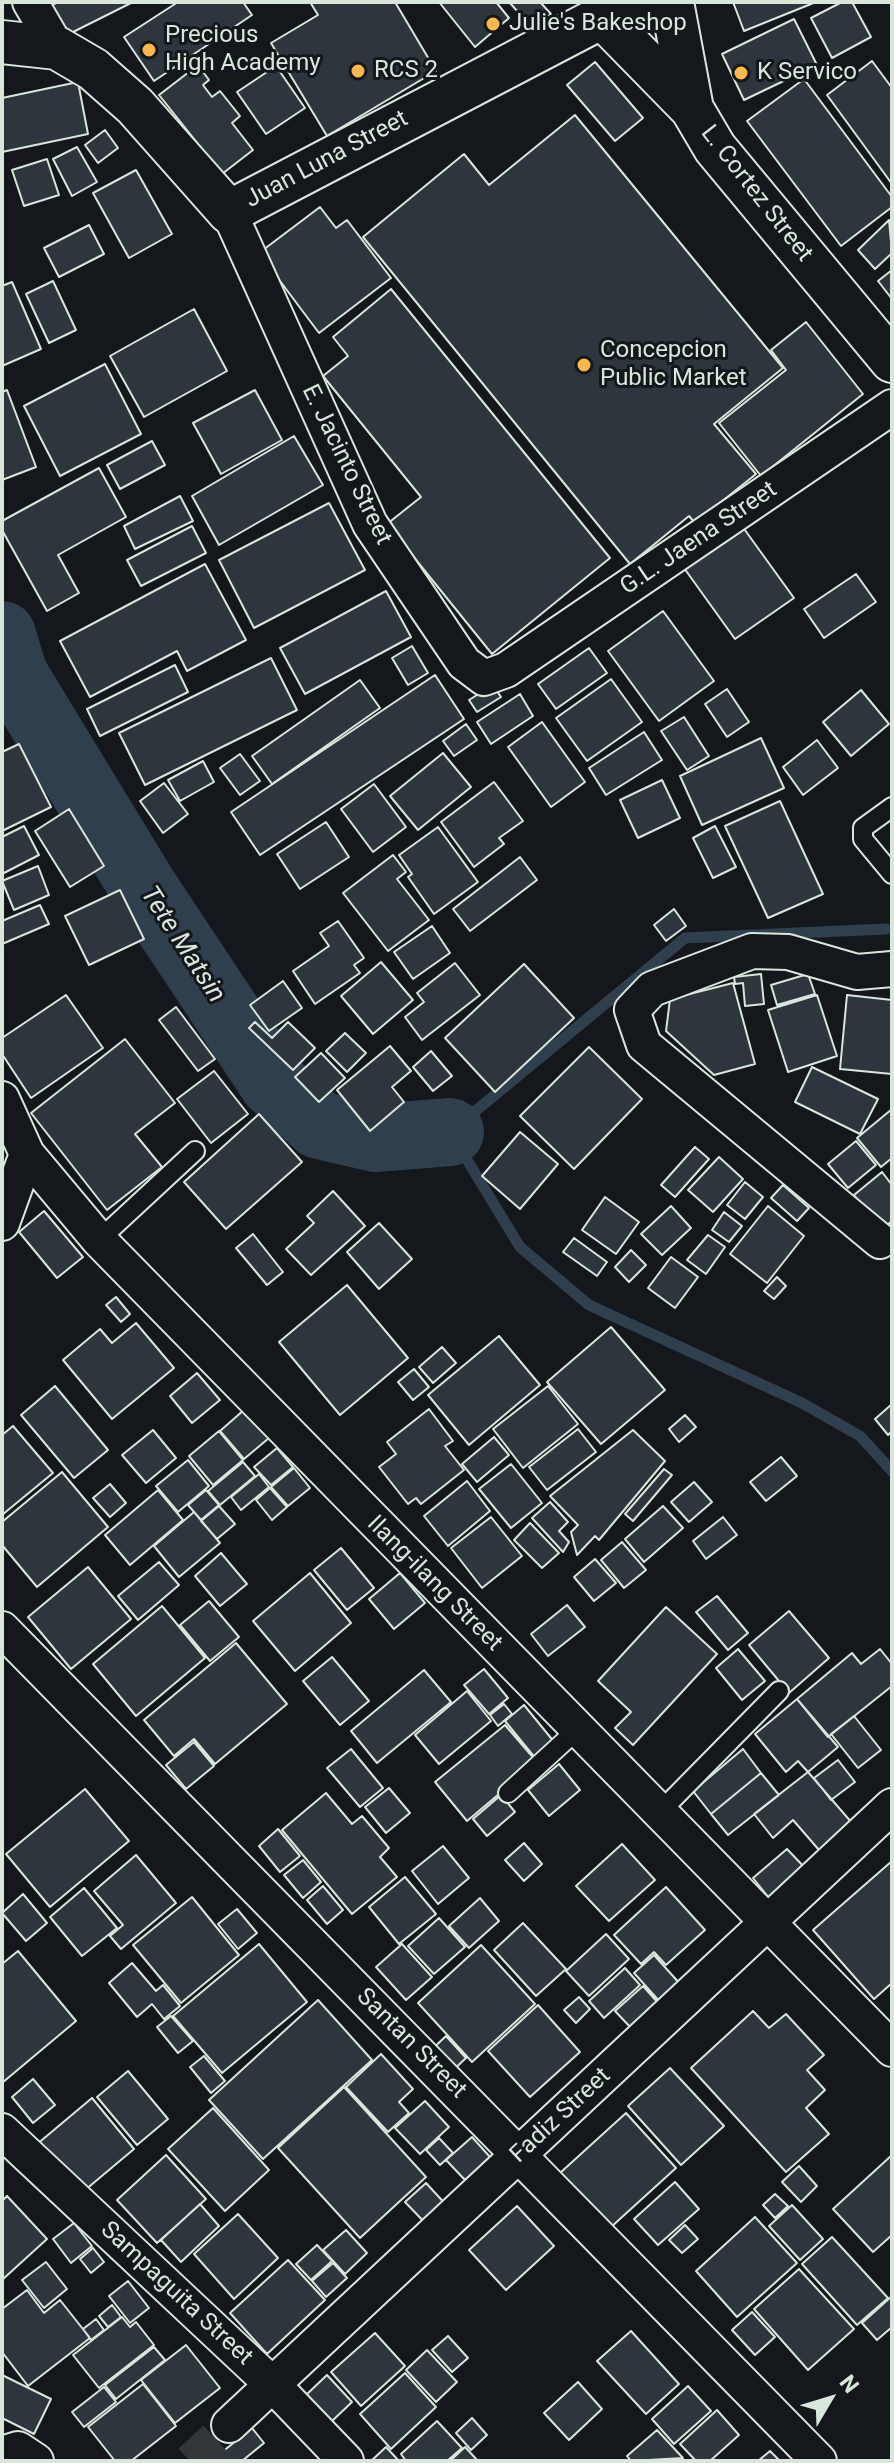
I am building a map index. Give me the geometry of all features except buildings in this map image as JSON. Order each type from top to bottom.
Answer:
[{"type":"street","points":[[30,2],[57,48]]},
{"type":"street","name":"Juan Luna Street","points":[[2,42],[57,48],[93,69],[135,106],[229,212],[602,17],[642,2]]},
{"type":"street","name":"L. Cortez Street","points":[[672,2],[692,109],[715,148],[892,361]]},
{"type":"street","points":[[602,17],[692,109]]},
{"type":"street","name":"E. Jacinto Street","points":[[229,212],[370,524],[464,663],[484,678],[506,670]]},
{"type":"street","name":"G.L. Jaena Street","points":[[506,670],[892,407]]},
{"type":"street","points":[[880,1241],[644,1045],[632,1010],[652,989],[752,951],[788,952],[857,972],[892,969]]},
{"type":"street","name":"Ilang-ilang Street","points":[[2,1099],[27,1154],[99,1240],[892,2049]]},
{"type":"street","points":[[2,1223],[27,1154]]},
{"type":"street","name":"Santan Street","points":[[2,1629],[819,2461]]},
{"type":"street","name":"Fadiz Street","points":[[229,2425],[892,1806]]},
{"type":"street","name":"Sampaguita Street","points":[[2,2131],[274,2386],[346,2461]]},
{"type":"street","points":[[2,2454],[18,2449],[36,2461]]},
{"type":"lane","points":[[892,807],[863,828],[863,839],[892,874]]},
{"type":"lane","points":[[99,1240],[195,1151]]},
{"type":"lane","points":[[660,1812],[779,1691]]},
{"type":"lane","points":[[508,1793],[578,1729]]},
{"type":"waterway","name":"Tete Matsin","points":[[2,635],[14,675],[143,887],[273,1083],[319,1125],[375,1138],[450,1132]]},
{"type":"waterway","points":[[886,929],[685,938],[450,1132],[520,1247],[589,1305],[802,1403],[860,1436],[892,1471]]},
{"type":"tunnel","points":[[190,2461],[229,2425]]},
{"type":"place","name":"Julie's Bakeshop","points":[[493,24]]},
{"type":"place","name":"Precious High Academy","points":[[149,50]]},
{"type":"place","name":"RCS 2","points":[[358,71]]},
{"type":"place","name":"K Servico","points":[[741,73]]},
{"type":"place","name":"Concepcion Public Market","points":[[584,365]]}]
